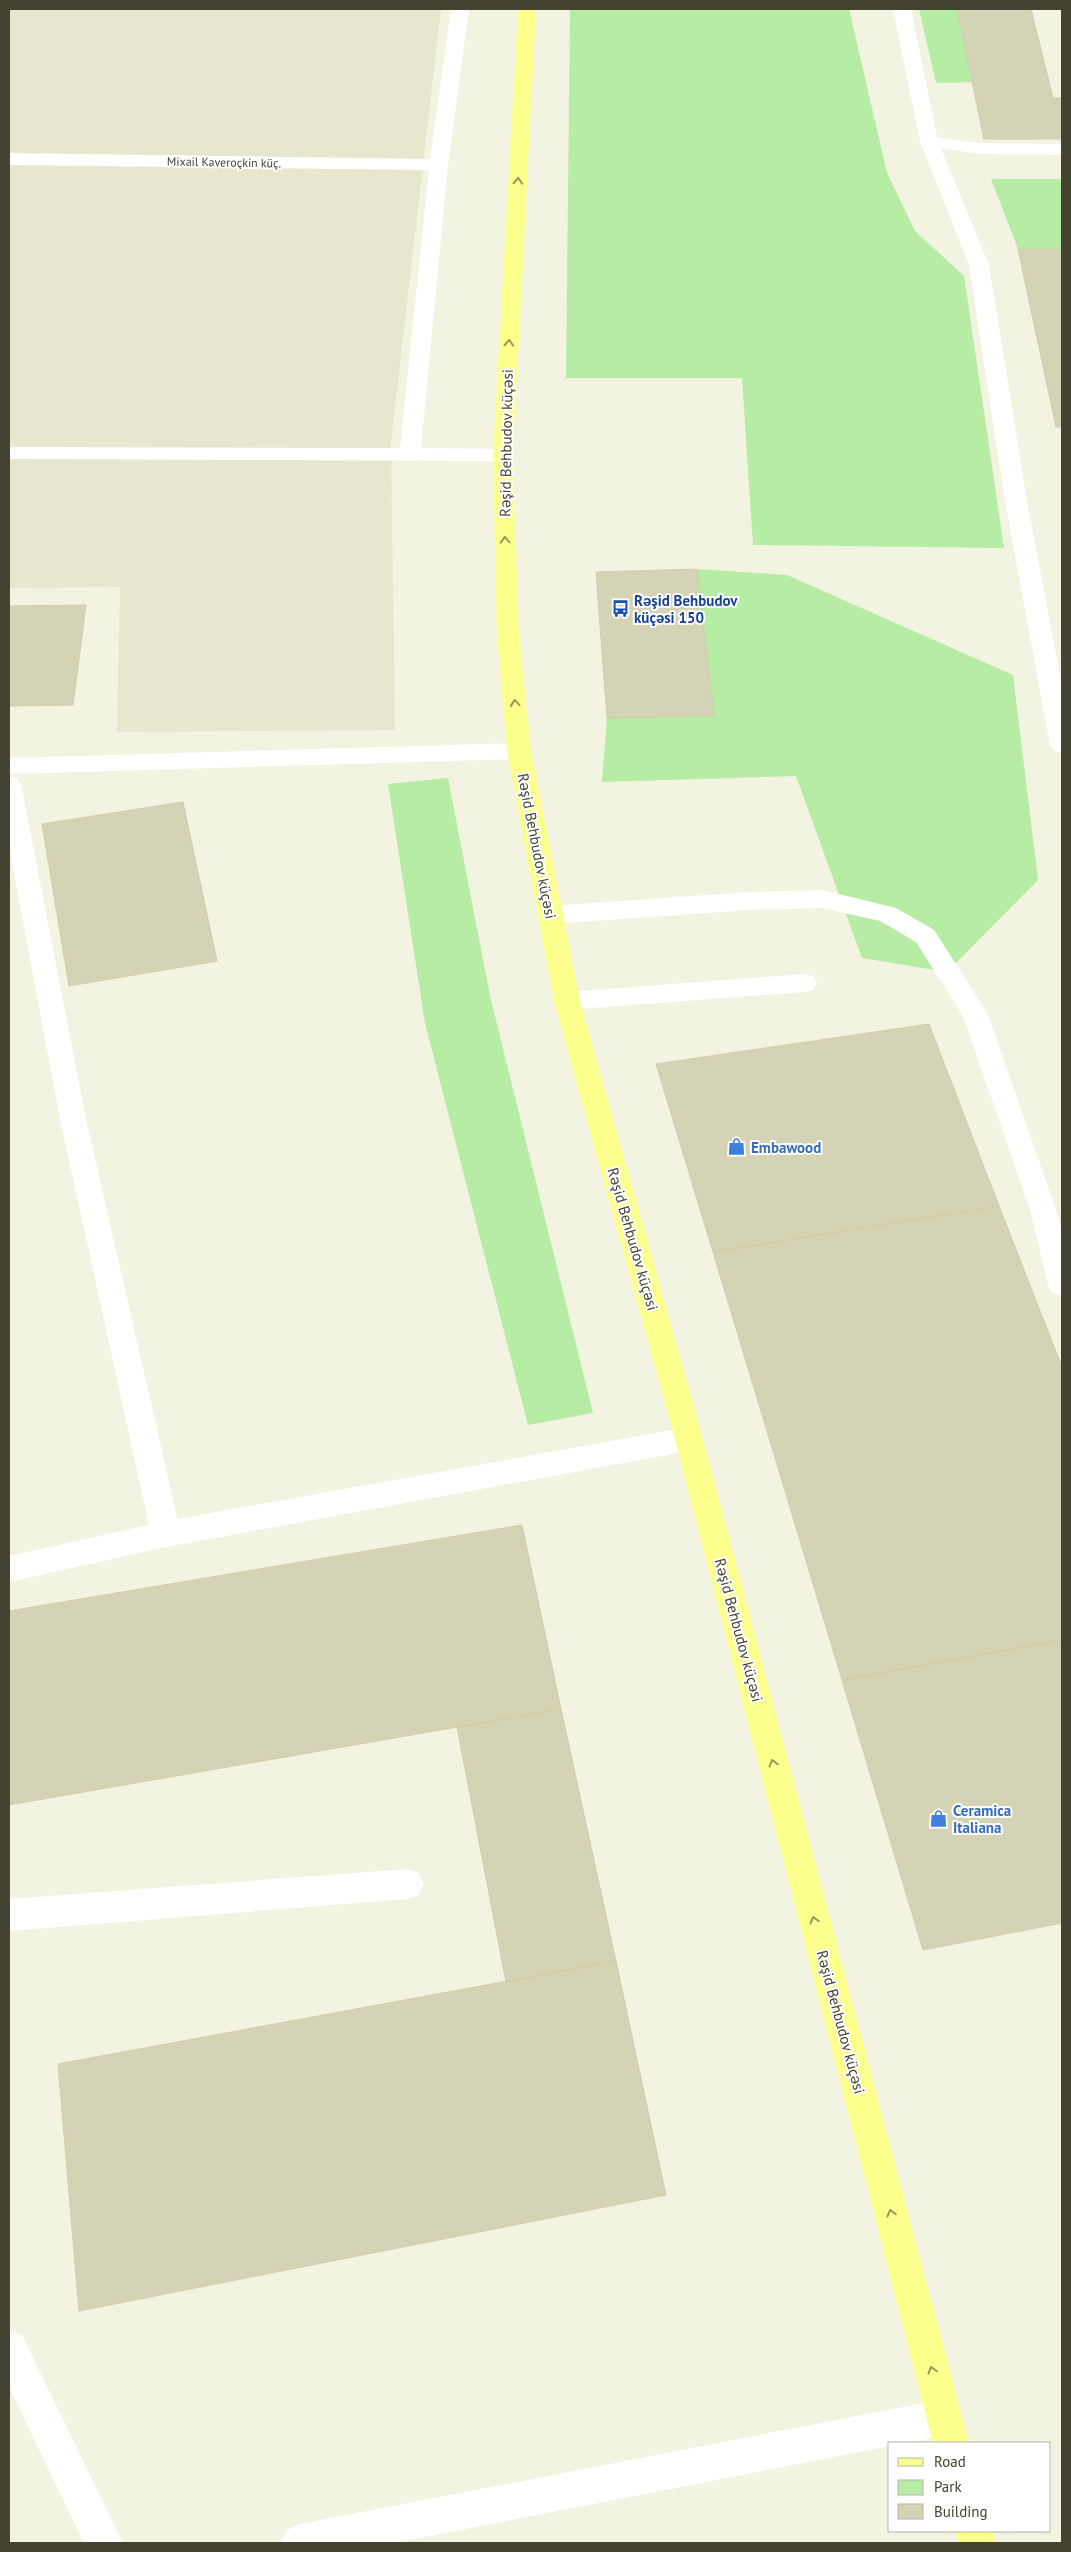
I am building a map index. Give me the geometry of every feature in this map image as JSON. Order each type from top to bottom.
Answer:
[{"type":"main road","name":"Rəşid Behbudov küçəsi","points":[[527,9],[503,455],[508,634],[520,751],[566,1001],[689,1439],[948,2430]]},
{"type":"street","points":[[410,454],[439,165],[460,9]]},
{"type":"street","points":[[902,9],[929,141],[979,265],[1016,501],[1062,746]]},
{"type":"street","points":[[929,141],[955,147],[988,151],[1062,150]]},
{"type":"street","name":"Mixail Kaveroçkin küç.","points":[[9,159],[439,165]]},
{"type":"street","points":[[9,454],[503,455]]},
{"type":"street","points":[[9,766],[520,751]]},
{"type":"street","points":[[9,784],[73,1119],[166,1534]]},
{"type":"street","points":[[550,915],[750,900],[822,899],[887,914],[925,936],[975,1014],[1044,1213],[1062,1285]]},
{"type":"street","points":[[566,1001],[804,983]]},
{"type":"street","points":[[9,1569],[166,1534],[689,1439]]},
{"type":"street","points":[[9,1915],[408,1884]]},
{"type":"street","points":[[9,2348],[104,2543]]},
{"type":"street","points":[[300,2543],[948,2430]]},
{"type":"shaded area","points":[[9,9],[441,9],[391,442],[395,730],[117,732],[120,587],[9,588]]},
{"type":"green space","points":[[570,9],[849,9],[887,173],[915,231],[964,276],[1004,548],[753,545],[742,378],[566,378]]},
{"type":"green space","points":[[919,9],[957,9],[972,82],[936,83]]},
{"type":"green space","points":[[991,179],[1062,179],[1062,249],[1018,249]]},
{"type":"green space","points":[[697,569],[787,575],[1013,675],[1038,880],[947,972],[862,958],[796,776],[602,782],[607,718],[714,715]]},
{"type":"green space","points":[[448,778],[490,996],[593,1413],[528,1425],[425,1023],[388,784]]},
{"type":"building","points":[[957,9],[1031,9],[1053,98],[1062,98],[1062,139],[984,139]]},
{"type":"building","points":[[1018,249],[1062,249],[1062,427],[1056,427]]},
{"type":"building","points":[[697,569],[714,716],[607,718],[596,572]]},
{"type":"building","points":[[86,605],[73,705],[9,706],[9,606]]},
{"type":"building","points":[[183,802],[217,961],[69,986],[42,824]]},
{"type":"building","points":[[929,1024],[999,1206],[713,1252],[656,1064]]},
{"type":"building","points":[[999,1206],[1062,1367],[1062,1640],[842,1680],[713,1252]]},
{"type":"building","points":[[522,1525],[561,1709],[9,1805],[9,1611]]},
{"type":"building","points":[[1062,1640],[1062,1923],[923,1950],[842,1680]]},
{"type":"building","points":[[561,1709],[616,1961],[506,1982],[457,1727]]},
{"type":"building","points":[[616,1961],[666,2195],[79,2311],[58,2064]]},
{"type":"place","name":"Rəşid Behbudov küçəsi 150","points":[[620,609]]},
{"type":"place","name":"Embawood","points":[[737,1147]]},
{"type":"place","name":"Ceramica Italiana","points":[[939,1819]]}]
